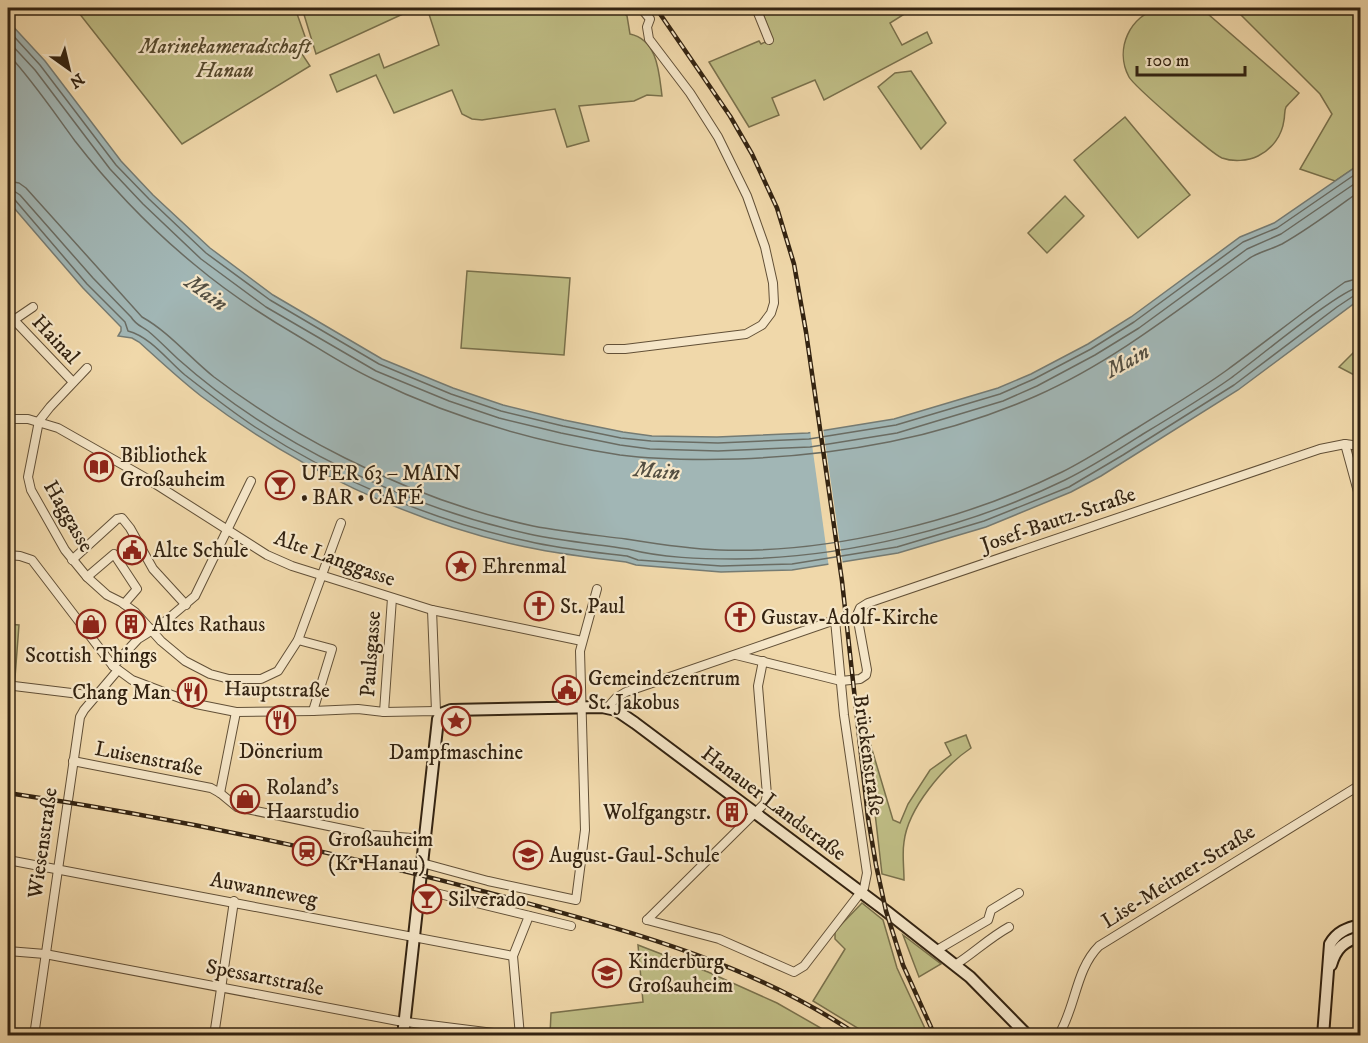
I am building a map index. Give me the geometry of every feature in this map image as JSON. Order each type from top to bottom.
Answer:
[{"type":"street","points":[[608,348],[625,349],[746,334],[762,325],[771,313],[774,303],[773,283],[765,247],[738,175],[718,137],[690,93],[651,43],[647,30],[650,19],[641,8]]},
{"type":"street","points":[[756,8],[769,40]]},
{"type":"street","name":"Hainal","points":[[33,307],[11,322],[73,382]]},
{"type":"street","name":"Haggasse","points":[[87,368],[39,421],[29,484],[37,504],[72,560],[87,577],[107,595],[124,604],[169,649],[194,666],[216,676],[237,680],[261,679],[274,674],[284,665],[298,640],[341,523]]},
{"type":"street","name":"Alte Langgasse","points":[[8,419],[28,419],[58,428],[146,478],[269,556],[320,576],[432,610],[582,641]]},
{"type":"street","points":[[1345,444],[1360,499]]},
{"type":"street","name":"Josef-Bautz-Straße","points":[[841,681],[860,679],[867,672],[857,615],[860,608],[868,603],[1272,465],[1329,447],[1345,444],[1360,446]]},
{"type":"street","name":"Wiesenstraße","points":[[34,1035],[80,717],[138,639],[186,605],[199,591],[251,481]]},
{"type":"street","points":[[72,560],[117,519],[122,518],[153,569],[186,605]]},
{"type":"street","points":[[87,577],[114,554],[137,590],[124,604]]},
{"type":"street","name":"Hauptstraße","points":[[8,555],[32,560],[116,668],[132,680],[213,708],[236,712],[358,709],[439,713],[452,710],[581,708]]},
{"type":"street","points":[[422,864],[576,900],[585,830],[580,651],[597,589]]},
{"type":"street","name":"Paulsgasse","points":[[384,712],[392,598]]},
{"type":"street","points":[[403,1035],[439,713],[432,610]]},
{"type":"street","name":"Brückenstraße","points":[[735,654],[835,621],[867,873],[866,883],[861,892]]},
{"type":"street","points":[[298,640],[332,650],[313,711]]},
{"type":"street","points":[[581,708],[608,707],[626,692],[735,654],[841,681]]},
{"type":"street","points":[[763,661],[758,686],[767,795],[764,806],[647,920],[719,939],[794,972],[804,966],[861,892]]},
{"type":"street","points":[[14,686],[96,696]]},
{"type":"street","name":"Hanauer Landstraße","points":[[608,707],[619,711],[956,965],[985,990],[1028,1035]]},
{"type":"street","points":[[220,793],[236,712]]},
{"type":"street","name":"Luisenstraße","points":[[73,761],[211,788],[237,807],[372,835],[425,839]]},
{"type":"street","name":"Lise-Meitner-Straße","points":[[1058,1035],[1069,1015],[1085,964],[1099,946],[1360,784]]},
{"type":"street","name":"Auwanneweg","points":[[8,860],[513,956]]},
{"type":"street","points":[[419,889],[571,926]]},
{"type":"street","points":[[937,951],[988,920],[991,910],[1019,893]]},
{"type":"street","points":[[214,1035],[234,902]]},
{"type":"street","points":[[518,1035],[513,956],[529,916]]},
{"type":"street","points":[[1323,1035],[1328,951],[1332,941],[1342,931],[1360,925]]},
{"type":"street","points":[[956,965],[975,952],[989,938],[1009,927]]},
{"type":"street","points":[[1328,980],[1332,961],[1338,948],[1348,940],[1360,937]]},
{"type":"street","name":"Spessartstraße","points":[[8,951],[45,954],[404,1022],[518,1035]]},
{"type":"green space","name":"Marinekameradschaft Hanau","points":[[75,8],[295,8],[308,45],[300,51],[310,66],[182,144]]},
{"type":"green space","points":[[302,8],[416,8],[316,54]]},
{"type":"green space","points":[[427,8],[580,8],[581,10],[618,8],[627,16],[630,34],[639,37],[652,50],[658,68],[662,96],[647,95],[634,101],[579,106],[589,141],[567,147],[555,109],[482,120],[472,119],[462,114],[452,90],[394,113],[376,75],[337,92],[330,75],[379,54],[384,68],[439,45]]},
{"type":"green space","points":[[761,8],[914,8],[890,23],[902,45],[927,32],[932,43],[824,100],[815,80],[772,98],[779,115],[749,127],[709,62],[759,41],[761,44],[772,39]]},
{"type":"green space","points":[[1160,8],[1201,8],[1299,93],[1286,107],[1279,137],[1263,153],[1245,160],[1222,158],[1144,93],[1129,77],[1123,55],[1128,35],[1140,18]]},
{"type":"green space","points":[[1234,8],[1360,8],[1360,164],[1335,181],[1300,169],[1332,114],[1320,94]]},
{"type":"green space","points":[[911,71],[946,123],[921,149],[878,87],[895,73]]},
{"type":"green space","points":[[1125,117],[1190,195],[1138,238],[1074,160]]},
{"type":"green space","points":[[1065,196],[1084,216],[1047,253],[1028,233]]},
{"type":"green space","points":[[467,271],[570,278],[564,355],[461,348]]},
{"type":"green space","points":[[1360,346],[1360,378],[1339,367]]},
{"type":"green space","points":[[8,624],[19,625],[8,769]]},
{"type":"green space","points":[[865,726],[893,820],[900,823],[908,804],[930,770],[951,755],[945,743],[966,735],[971,748],[939,777],[912,816],[904,842],[904,880],[882,874]]},
{"type":"green space","points":[[862,903],[883,920],[897,968],[928,1035],[869,1035],[813,1001],[845,949],[835,939],[835,931]]},
{"type":"green space","points":[[903,935],[941,964],[919,977]]},
{"type":"green space","points":[[638,945],[708,972],[777,1003],[833,1035],[550,1035],[551,1013],[643,1002]]},
{"type":"water","name":"Main","points":[[8,21],[45,61],[121,161],[153,195],[210,248],[273,295],[382,359],[453,388],[503,405],[564,420],[652,436],[717,437],[808,433],[894,419],[998,388],[1031,374],[1088,344],[1131,317],[1240,237],[1274,223],[1360,164],[1360,299],[1238,390],[1101,476],[1071,492],[986,527],[898,553],[792,570],[721,572],[636,565],[526,547],[439,523],[355,489],[315,469],[237,422],[201,396],[139,342],[132,338],[118,336],[121,327],[83,288],[8,201]]},
{"type":"pier","points":[[823,428],[843,565],[829,568],[810,430]]},
{"type":"railway","points":[[656,8],[730,116],[752,154],[777,208],[794,264],[842,581],[868,818],[876,865],[886,911],[903,965],[935,1036]]},
{"type":"railway","points":[[8,793],[196,825],[320,851],[505,897],[597,923],[688,952],[732,969],[818,1010],[859,1036]]},
{"type":"place","name":"Bibliothek Großauheim","points":[[99,467]]},
{"type":"place","name":"UFER 63 – MAIN • BAR • CAFÉ","points":[[280,485]]},
{"type":"place","name":"Alte Schule","points":[[132,550]]},
{"type":"place","name":"Ehrenmal","points":[[461,566]]},
{"type":"place","name":"St. Paul","points":[[539,606]]},
{"type":"place","name":"Gustav-Adolf-Kirche","points":[[740,617]]},
{"type":"place","name":"Scottish Things","points":[[91,624]]},
{"type":"place","name":"Altes Rathaus","points":[[131,624]]},
{"type":"place","name":"Gemeindezentrum St. Jakobus","points":[[567,690]]},
{"type":"place","name":"Chang Man","points":[[192,692]]},
{"type":"place","name":"Dönerium","points":[[281,720]]},
{"type":"place","name":"Dampfmaschine","points":[[456,721]]},
{"type":"place","name":"Roland's Haarstudio","points":[[245,799]]},
{"type":"place","name":"Wolfgangstr.","points":[[732,812]]},
{"type":"place","name":"Großauheim (Kr Hanau)","points":[[307,851]]},
{"type":"place","name":"August-Gaul-Schule","points":[[528,855]]},
{"type":"place","name":"Silverado","points":[[427,899]]},
{"type":"place","name":"Kinderburg Großauheim","points":[[607,973]]}]
